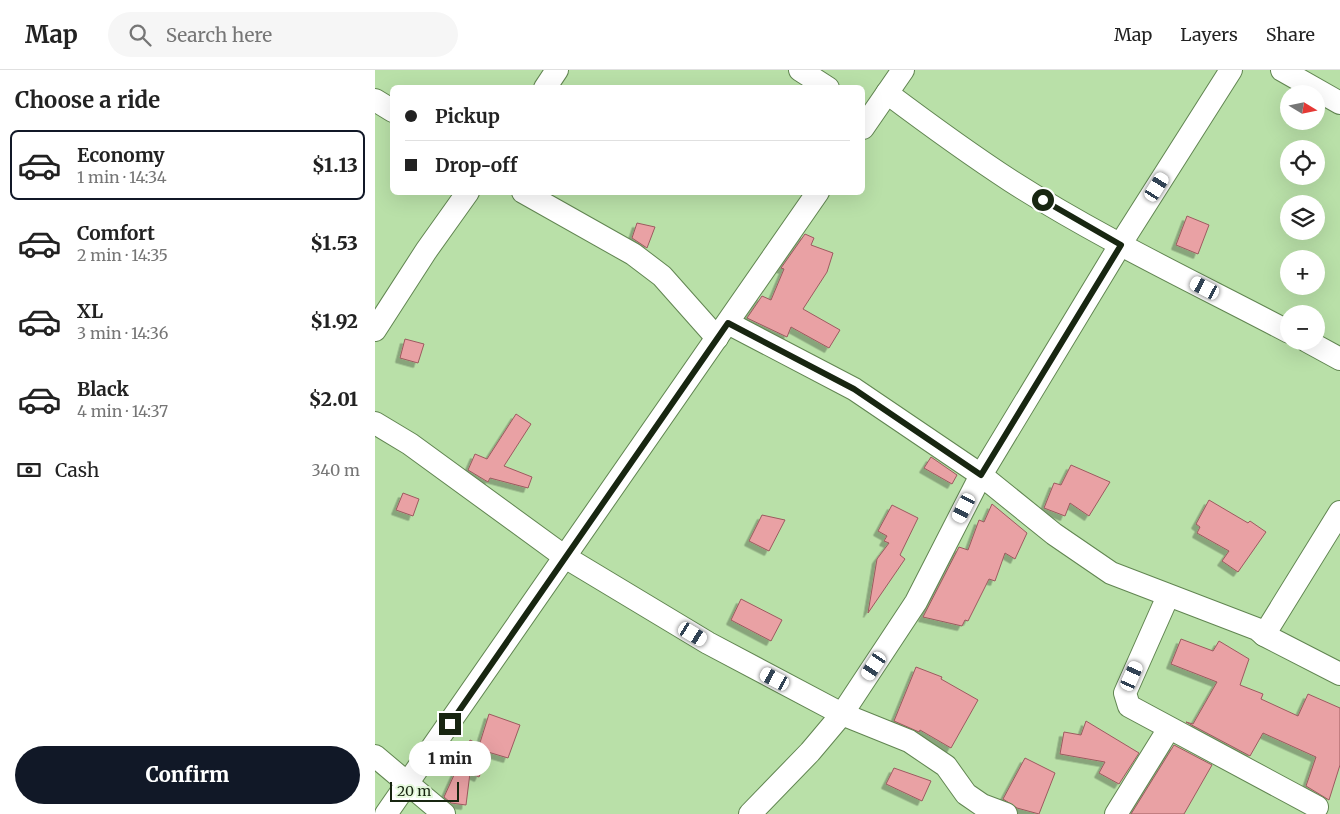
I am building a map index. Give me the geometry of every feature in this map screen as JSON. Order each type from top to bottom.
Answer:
[{"type":"street","points":[[547,85],[557,70]]},
{"type":"street","points":[[799,70],[824,85]]},
{"type":"street","points":[[866,117],[887,93],[903,70]]},
{"type":"street","points":[[750,814],[810,752],[842,714],[916,602],[981,475],[1121,245],[1231,70]]},
{"type":"street","points":[[1282,70],[1340,103]]},
{"type":"street","points":[[887,93],[948,139],[1012,182],[1121,245],[1280,327]]},
{"type":"street","points":[[375,100],[390,109]]},
{"type":"street","points":[[375,330],[426,251],[466,195]]},
{"type":"street","points":[[528,195],[633,254],[662,276],[722,330],[854,389],[981,475],[1054,534],[1111,573],[1257,629],[1265,636],[1340,674]]},
{"type":"street","points":[[386,814],[816,195]]},
{"type":"street","points":[[1324,350],[1340,358]]},
{"type":"street","points":[[375,423],[410,444],[565,557],[709,643],[842,714],[909,741],[945,766],[966,794],[982,805],[1006,814]]},
{"type":"street","points":[[1265,636],[1340,512]]},
{"type":"street","points":[[1168,596],[1125,693],[1129,706],[1169,730],[1317,807]]},
{"type":"street","points":[[1116,814],[1169,730]]},
{"type":"street","points":[[375,756],[407,785],[444,814]]},
{"type":"building","points":[[1187,216],[1209,225],[1198,254],[1176,245]]},
{"type":"building","points":[[637,223],[655,227],[647,248],[632,238]]},
{"type":"building","points":[[805,234],[814,238],[811,245],[833,253],[827,272],[803,309],[840,330],[829,348],[791,327],[787,337],[747,318],[762,296],[771,300],[784,269],[781,268]]},
{"type":"building","points":[[405,339],[424,344],[418,363],[400,358]]},
{"type":"building","points":[[516,414],[531,424],[504,466],[532,477],[528,488],[490,478],[488,482],[468,470],[475,454],[487,459]]},
{"type":"building","points":[[931,457],[957,475],[952,484],[924,468]]},
{"type":"building","points":[[1071,465],[1110,482],[1089,516],[1070,503],[1065,516],[1044,508],[1054,483],[1061,485]]},
{"type":"building","points":[[403,493],[419,499],[413,516],[396,510]]},
{"type":"building","points":[[1209,500],[1248,523],[1250,521],[1266,532],[1238,572],[1222,561],[1229,551],[1197,533],[1200,527],[1196,524]]},
{"type":"building","points":[[992,504],[1027,533],[1015,559],[1005,553],[995,581],[989,579],[968,621],[965,620],[962,626],[923,617],[959,547],[968,550],[979,520],[984,522]]},
{"type":"building","points":[[892,505],[918,518],[900,555],[905,559],[868,613],[877,559],[889,543],[884,541],[887,536],[878,531]]},
{"type":"building","points":[[762,515],[785,520],[769,551],[749,541]]},
{"type":"building","points":[[741,599],[782,620],[771,641],[731,620]]},
{"type":"building","points":[[1181,639],[1213,651],[1219,641],[1249,659],[1240,685],[1263,694],[1261,699],[1298,716],[1308,694],[1340,708],[1340,765],[1329,800],[1306,786],[1316,757],[1263,733],[1250,756],[1186,722],[1193,724],[1217,682],[1171,664]]},
{"type":"building","points":[[916,667],[942,677],[941,679],[978,700],[951,748],[920,730],[919,732],[894,721]]},
{"type":"building","points":[[489,714],[520,725],[508,758],[478,749]]},
{"type":"building","points":[[1086,721],[1139,753],[1119,784],[1099,773],[1105,762],[1060,754],[1064,732],[1081,735]]},
{"type":"building","points":[[470,740],[474,742],[473,748],[489,755],[479,777],[470,773],[466,805],[451,803],[444,797]]},
{"type":"building","points":[[1174,745],[1212,765],[1184,814],[1131,814]]},
{"type":"building","points":[[1025,758],[1055,773],[1039,814],[1017,808],[1003,799]]},
{"type":"building","points":[[894,768],[931,781],[922,801],[886,784]]},
{"type":"route","points":[[450,724],[728,323],[854,389],[981,475],[1121,245],[1043,200]]}]
